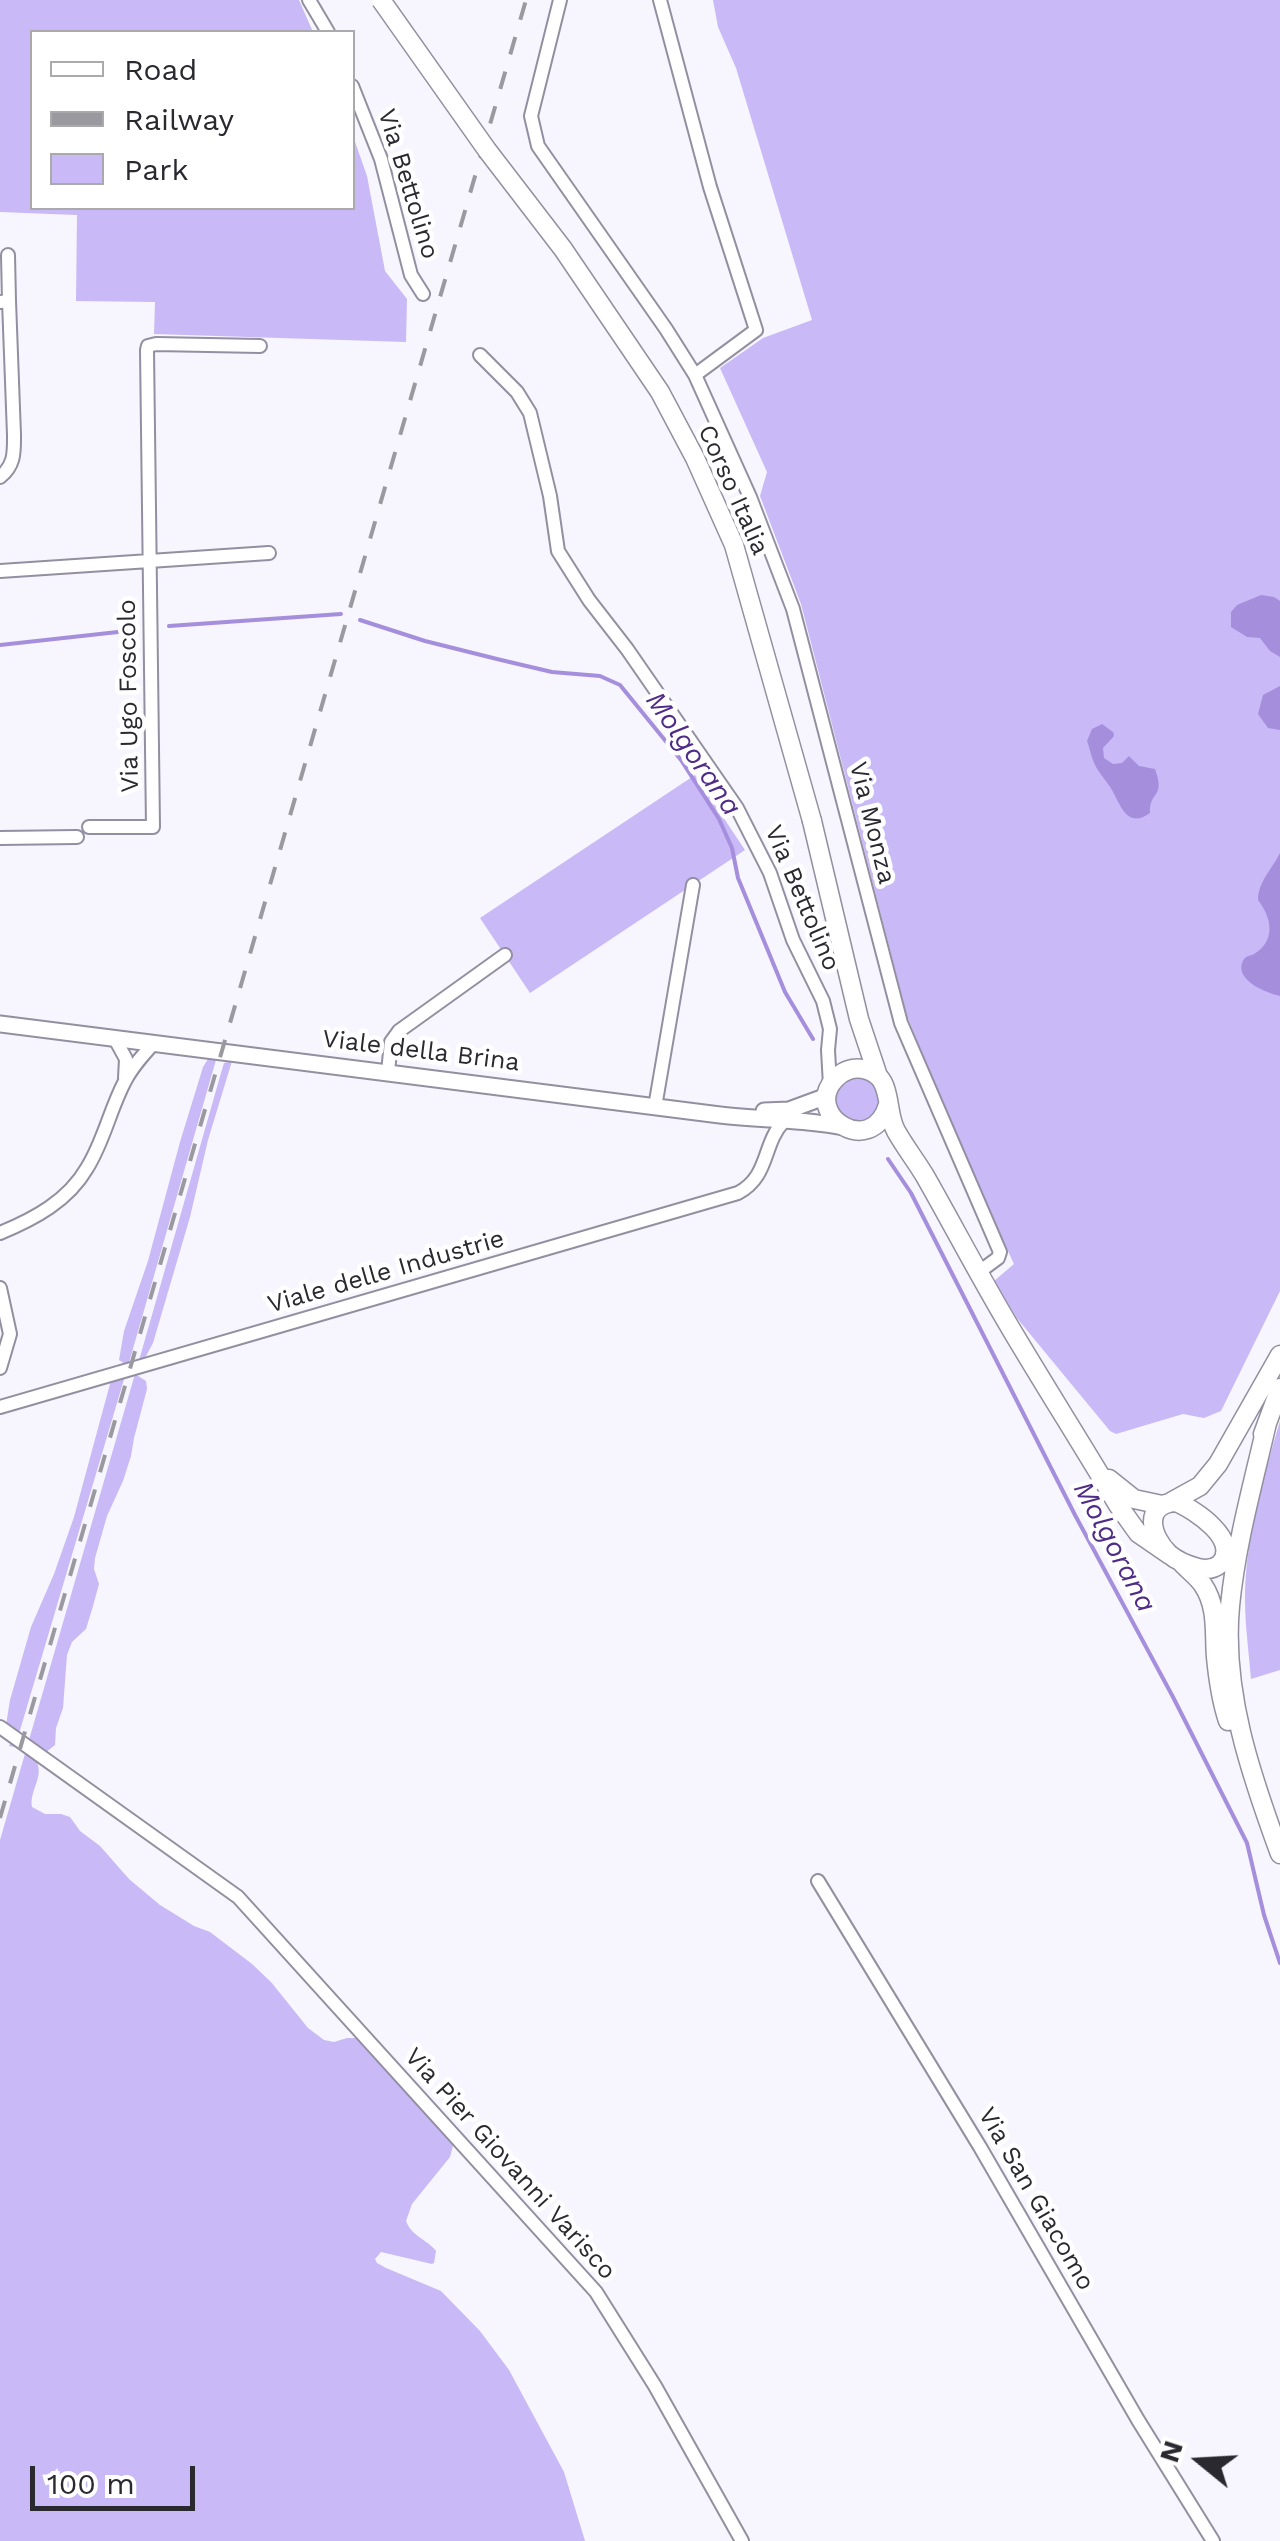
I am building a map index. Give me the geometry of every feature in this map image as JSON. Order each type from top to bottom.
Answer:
[{"type":"main road","name":"Corso Italia","points":[[381,0],[563,249],[660,392],[695,458],[734,545],[812,821],[859,1019],[878,1076]]},
{"type":"main road","points":[[851,1070],[859,1019]]},
{"type":"main road","points":[[916,1159],[886,1140],[852,1129],[831,1115],[829,1091],[834,1079],[851,1070],[864,1069],[878,1076],[887,1089],[896,1131],[916,1159],[1094,1465],[1138,1533],[1176,1559],[1207,1570],[1219,1565],[1280,1388]]},
{"type":"main road","points":[[852,1129],[876,1125],[888,1106]]},
{"type":"main road","points":[[1255,1786],[1224,1709],[1210,1598],[1203,1585],[1159,1541],[1152,1526],[1154,1513],[1200,1486],[1218,1464],[1280,1355]]},
{"type":"main road","points":[[1230,1659],[1230,1608],[1237,1557],[1267,1424]]},
{"type":"main road","points":[[1094,1465],[1128,1496],[1140,1502],[1189,1508],[1220,1536],[1236,1713],[1255,1786],[1280,1854]]},
{"type":"street","points":[[310,0],[327,30]]},
{"type":"street","name":"Via Monza","points":[[560,0],[532,116],[538,146],[695,375],[750,497],[793,609],[901,1023],[1000,1252],[979,1272]]},
{"type":"street","points":[[660,0],[710,187],[756,330],[695,375]]},
{"type":"street","name":"Via Bettolino","points":[[355,94],[381,160],[412,275],[423,294]]},
{"type":"street","points":[[0,477],[11,466],[14,456],[4,302],[8,255]]},
{"type":"street","points":[[150,560],[148,346],[260,346]]},
{"type":"street","name":"Via Bettolino","points":[[480,355],[516,392],[530,413],[558,550],[589,600],[738,808],[770,873],[801,958],[823,1001],[830,1029],[829,1091]]},
{"type":"street","points":[[0,570],[269,552]]},
{"type":"street","name":"Via Ugo Foscolo","points":[[88,827],[153,826],[150,560]]},
{"type":"street","points":[[0,838],[77,837]]},
{"type":"street","points":[[655,1107],[693,884]]},
{"type":"street","points":[[388,1072],[391,1042],[399,1031],[505,955]]},
{"type":"street","name":"Viale della Brina","points":[[0,1024],[765,1120],[786,1115],[829,1091]]},
{"type":"street","points":[[115,1039],[126,1059],[125,1080]]},
{"type":"street","points":[[0,1233],[47,1210],[80,1180],[125,1080],[154,1043]]},
{"type":"street","points":[[828,1056],[851,1070]]},
{"type":"street","name":"Viale della Brina","points":[[720,1115],[786,1115],[852,1129]]},
{"type":"street","name":"Viale delle Industrie","points":[[0,1407],[738,1194],[760,1174],[776,1130],[786,1115]]},
{"type":"street","points":[[765,1120],[766,1156]]},
{"type":"street","points":[[0,1288],[10,1334],[0,1368]]},
{"type":"street","name":"Via Pier Giovanni Varisco","points":[[0,1728],[238,1897],[596,2292],[655,2386],[742,2541]]},
{"type":"street","name":"Via San Giacomo","points":[[818,1881],[1214,2541]]},
{"type":"green space","points":[[0,0],[299,0],[312,30],[30,30],[30,210],[355,210],[355,142],[367,176],[385,271],[407,299],[406,342],[154,334],[155,302],[76,301],[77,215],[0,212]]},
{"type":"green space","points":[[713,0],[1280,0],[1280,1291],[1221,1411],[1204,1418],[1183,1414],[1116,1434],[1110,1431],[1016,1317],[994,1281],[1014,1264],[964,1156],[907,1016],[801,604],[760,496],[767,472],[720,368],[763,338],[812,320],[736,68],[718,27]]},
{"type":"green space","points":[[695,775],[745,850],[530,993],[480,918]]},
{"type":"green space","points":[[210,1056],[216,1060],[128,1366],[119,1360],[124,1331],[203,1067]]},
{"type":"green space","points":[[232,1061],[153,1343],[138,1364],[224,1063]]},
{"type":"green space","points":[[858,1077],[874,1084],[881,1100],[874,1116],[858,1123],[842,1116],[835,1100],[842,1084]]},
{"type":"green space","points":[[135,1374],[146,1381],[147,1389],[131,1456],[95,1558],[99,1584],[93,1606],[86,1629],[72,1642],[67,1655],[63,1708],[55,1745],[36,1760],[39,1772],[32,1807],[45,1814],[70,1817],[129,1879],[160,1905],[210,1932],[252,1964],[308,2028],[324,2040],[359,2038],[454,2142],[450,2157],[412,2204],[406,2221],[436,2251],[434,2263],[381,2252],[375,2259],[386,2268],[441,2291],[480,2331],[509,2370],[564,2472],[585,2541],[0,2541],[0,1840]]},
{"type":"green space","points":[[125,1376],[15,1747],[9,1746],[14,1733],[6,1725],[10,1700],[31,1627],[74,1517],[110,1384]]},
{"type":"green space","points":[[1280,1421],[1280,1670],[1251,1679],[1245,1610],[1248,1554],[1261,1487]]},
{"type":"shaded area","points":[[1261,595],[1280,601],[1280,657],[1260,638],[1247,637],[1231,627],[1231,612],[1237,605]]},
{"type":"shaded area","points":[[1280,686],[1280,730],[1268,728],[1258,714],[1263,695]]},
{"type":"shaded area","points":[[1102,724],[1114,736],[1103,748],[1104,758],[1113,764],[1122,763],[1129,756],[1139,766],[1155,769],[1158,790],[1150,813],[1143,817],[1131,818],[1123,811],[1097,769],[1087,741],[1092,729]]},
{"type":"shaded area","points":[[1280,853],[1280,996],[1248,981],[1241,969],[1244,959],[1261,949],[1269,936],[1269,922],[1258,900],[1263,881]]},
{"type":"waterway","name":"Molgorana","points":[[169,626],[341,614]]},
{"type":"waterway","name":"Molgorana","points":[[360,620],[425,641],[552,672],[600,676],[620,685],[681,760],[719,819],[732,848],[738,878],[785,992],[813,1039]]},
{"type":"waterway","name":"Molgorana","points":[[0,645],[136,630]]},
{"type":"waterway","name":"Molgorana","points":[[888,1159],[911,1193],[1247,1843],[1280,1963]]},
{"type":"railway","points":[[0,1818],[526,0]]}]
